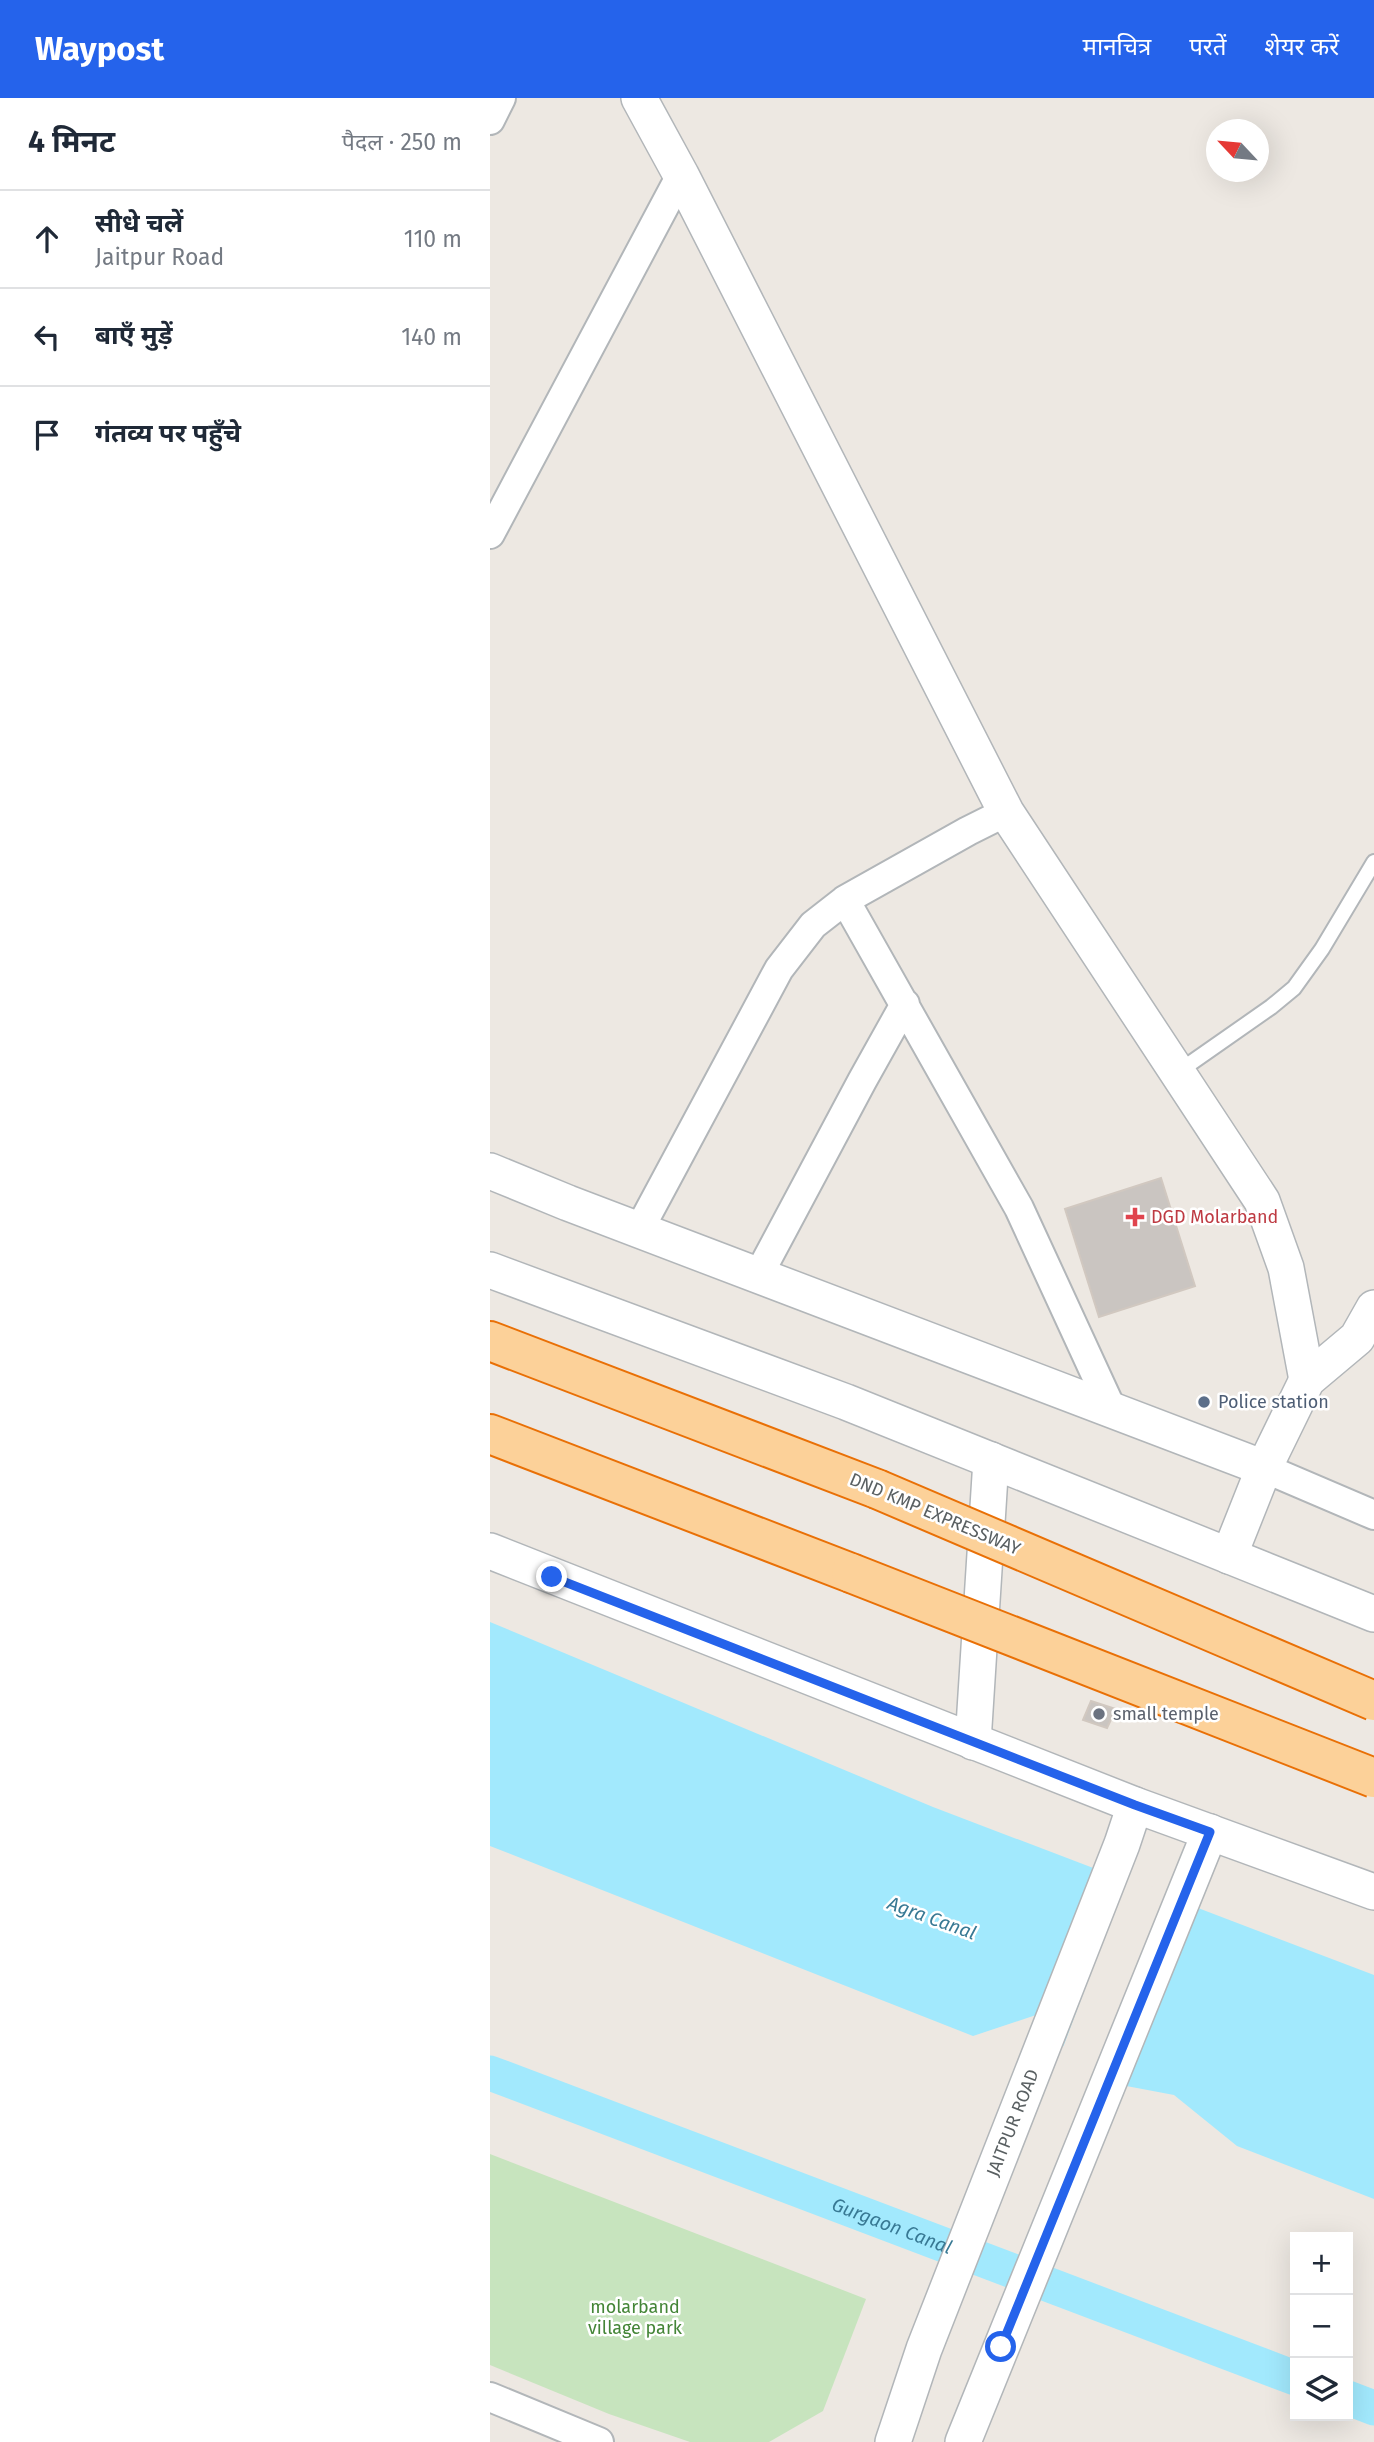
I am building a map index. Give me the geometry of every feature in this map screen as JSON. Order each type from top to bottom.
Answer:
[{"type":"highway","name":"DND KMP EXPRESSWAY","points":[[490,1341],[877,1489],[1374,1701]]},
{"type":"highway","points":[[490,1434],[1374,1778]]},
{"type":"street","points":[[490,120],[501,98]]},
{"type":"street","points":[[639,98],[681,175],[1006,812],[1262,1201],[1286,1268],[1307,1380]]},
{"type":"street","points":[[490,534],[681,175]]},
{"type":"street","points":[[639,1230],[779,969],[813,925],[845,900],[1006,812]]},
{"type":"street","points":[[845,900],[1019,1208],[1112,1410]]},
{"type":"street","points":[[759,1274],[905,1004]]},
{"type":"street","points":[[490,1171],[1264,1468],[1374,1515]]},
{"type":"street","points":[[490,1270],[846,1402],[1374,1614]]},
{"type":"street","points":[[1229,1556],[1264,1468],[1307,1380],[1366,1334],[1374,1308]]},
{"type":"street","points":[[974,1742],[991,1460]]},
{"type":"street","points":[[490,1551],[1135,1805],[1374,1892]]},
{"type":"street","name":"JAITPUR ROAD","points":[[893,2442],[924,2349],[1135,1805]]},
{"type":"street","points":[[963,2442],[1210,1832]]},
{"type":"street","points":[[490,2397],[564,2435],[599,2442]]},
{"type":"lane","points":[[1177,1073],[1294,988],[1322,949],[1374,862]]},
{"type":"green space","name":"molarband village park","points":[[490,2154],[866,2299],[823,2411],[769,2442],[690,2442],[609,2414],[490,2365]]},
{"type":"water","name":"Agra Canal","points":[[490,1622],[933,1807],[1374,1975],[1374,2199],[1237,2146],[1174,2095],[1084,2078],[1042,2013],[973,2036],[490,1846]]},
{"type":"pier","points":[[1127,1877],[1184,1899],[1108,2086],[1083,2081],[1062,2050]]},
{"type":"building","points":[[1161,1178],[1195,1286],[1099,1317],[1065,1209]]},
{"type":"building","name":"small temple","points":[[1091,1701],[1116,1709],[1107,1728],[1083,1720]]},
{"type":"waterway","name":"Gurgaon Canal","points":[[490,2073],[1290,2376]]},
{"type":"waterway","name":"Gurgaon Canal","points":[[1353,2400],[1374,2408]]},
{"type":"place","name":"DGD Molarband","points":[[1135,1217]]},
{"type":"place","name":"Police station","points":[[1204,1402]]},
{"type":"place","name":"small temple","points":[[1099,1714]]},
{"type":"route","points":[[552,1577],[1210,1832],[1001,2347]]}]
